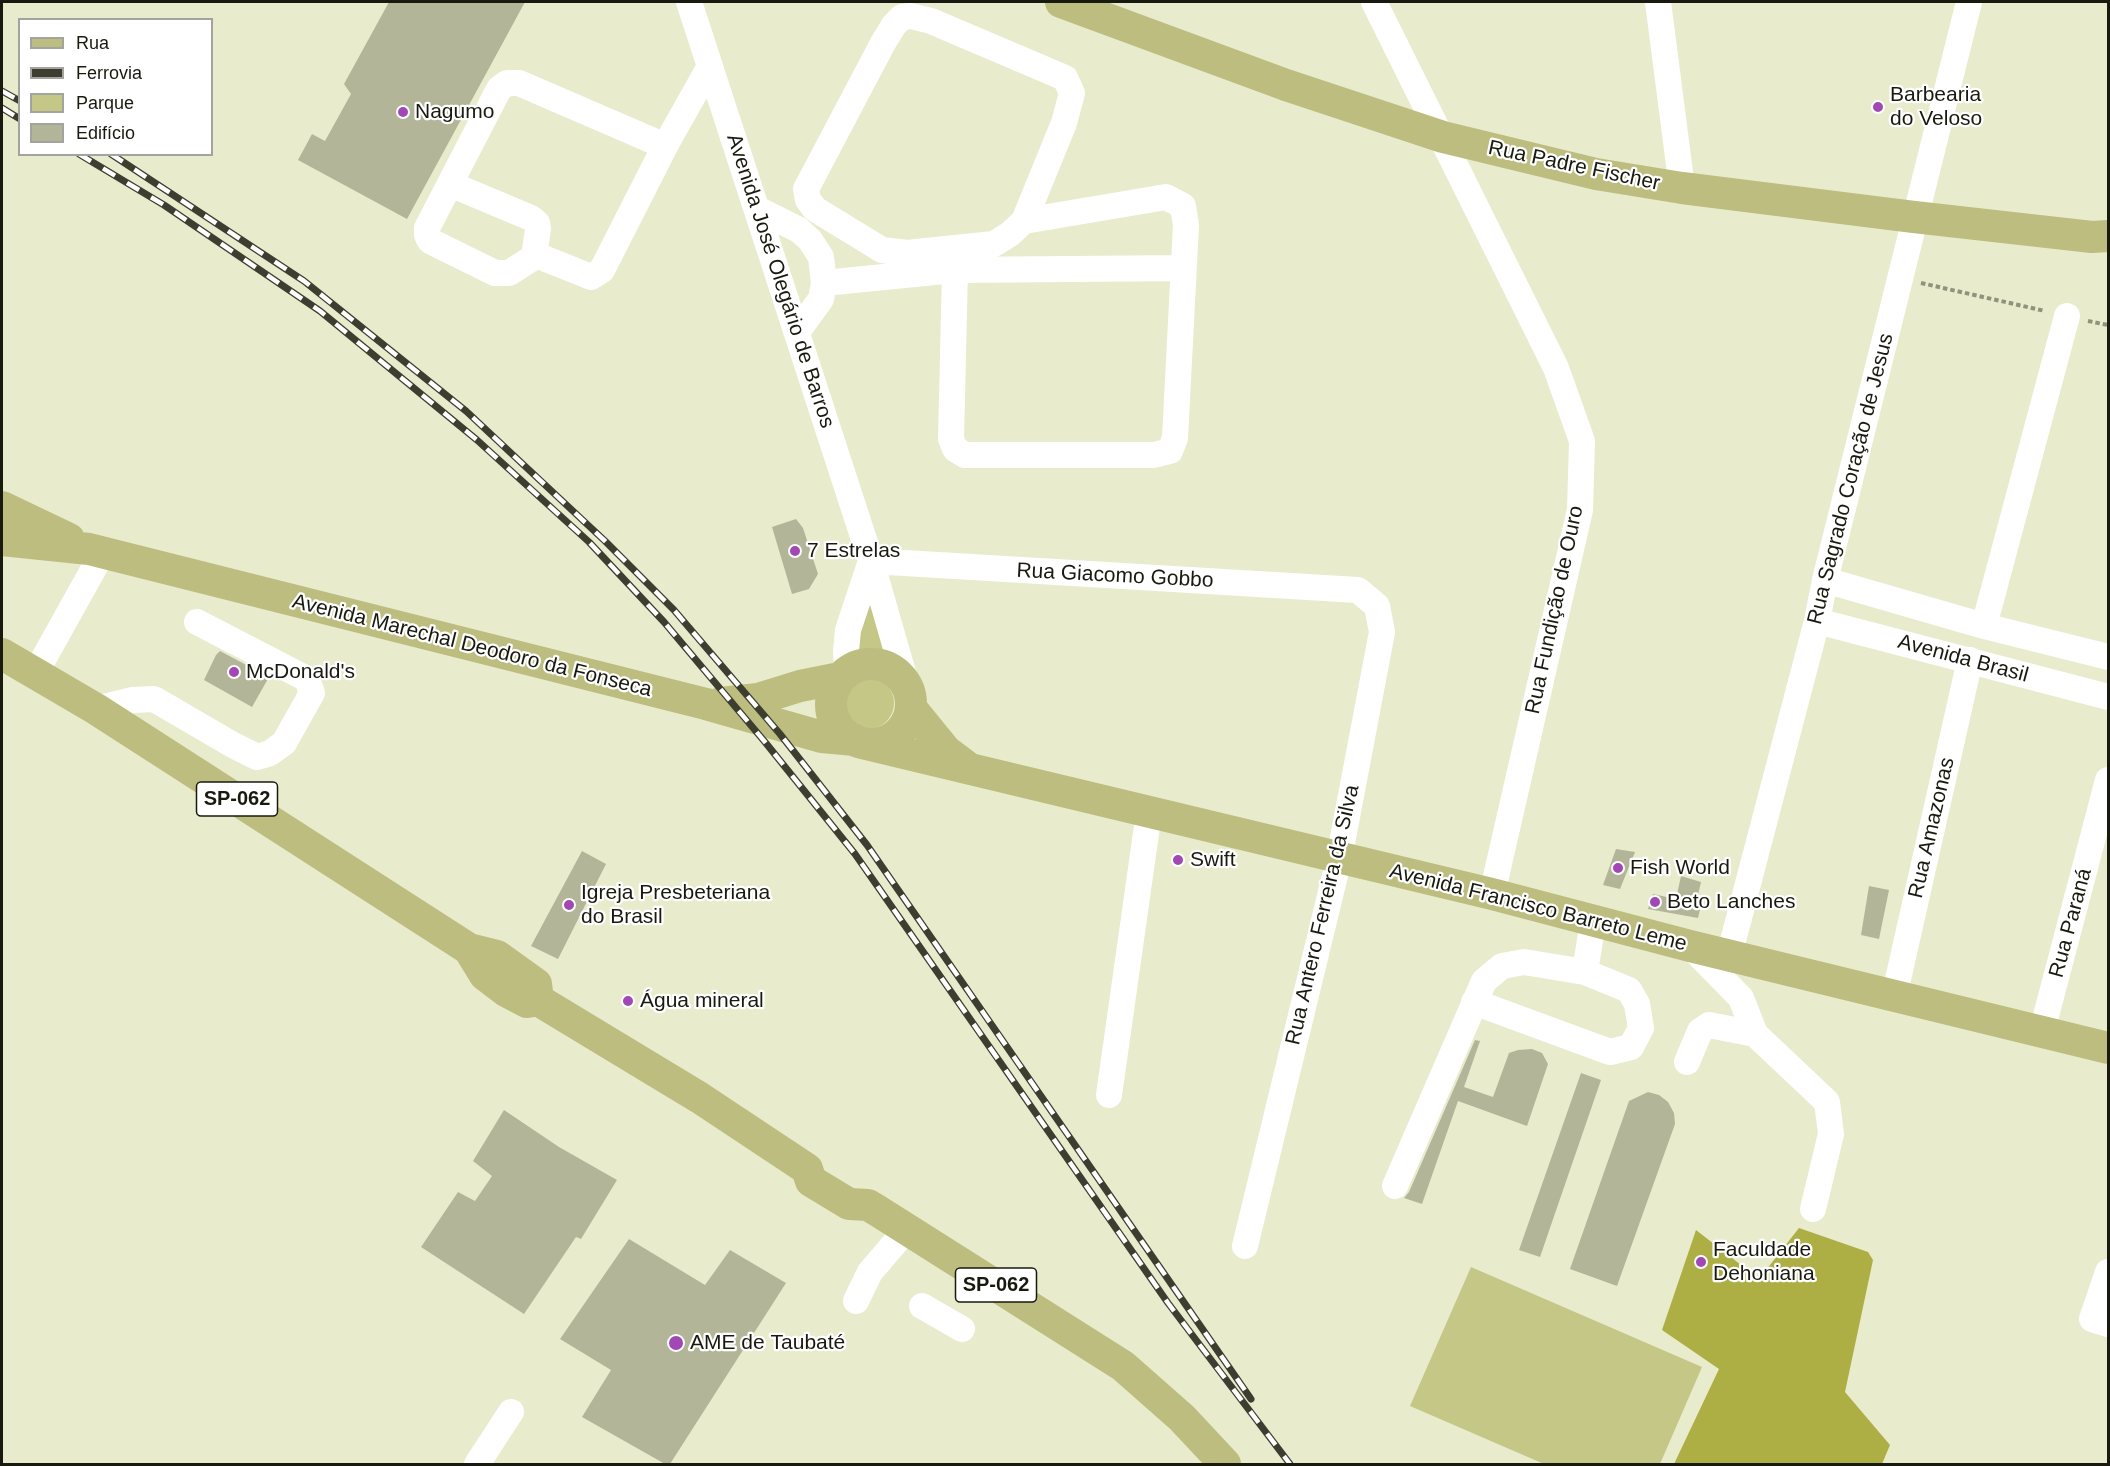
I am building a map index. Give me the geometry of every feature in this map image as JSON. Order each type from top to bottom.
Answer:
[{"type":"main road","name":"Rua Padre Fischer","points":[[1061,2],[1286,85],[1443,137],[1596,174],[1682,188],[1914,217],[2092,237],[2109,236]]},
{"type":"main road","name":"Avenida Marechal Deodoro da Fonseca","points":[[2,507],[96,550]]},
{"type":"main road","name":"Avenida Marechal Deodoro da Fonseca","points":[[2,540],[96,550],[706,704],[822,737],[860,742]]},
{"type":"main road","name":"SP-062","points":[[2,654],[96,709],[469,949],[497,956],[536,984],[538,999],[700,1098],[807,1169],[819,1167],[860,1190],[868,1205],[1123,1366],[1182,1418],[1225,1464]]},
{"type":"main road","points":[[706,704],[758,699],[844,675],[862,664],[874,663],[887,666],[898,673],[909,696],[908,720],[901,731],[891,739],[879,743],[860,742],[844,734],[832,713],[831,701],[834,689],[844,675]]},
{"type":"main road","name":"Avenida Francisco Barreto Leme","points":[[909,696],[946,751],[967,767]]},
{"type":"main road","name":"Avenida Francisco Barreto Leme","points":[[860,742],[1492,894],[1729,956],[2109,1048]]},
{"type":"street","name":"Avenida José Olegário de Barros","points":[[689,2],[872,561],[909,696]]},
{"type":"street","name":"Rua Fundição de Ouro","points":[[1374,2],[1556,368],[1582,441],[1580,510],[1492,894]]},
{"type":"street","points":[[1658,2],[1682,188]]},
{"type":"street","name":"Rua Sagrado Coração de Jesus","points":[[1729,956],[1817,621],[1914,217],[1969,2]]},
{"type":"street","points":[[824,283],[953,260],[994,244],[1010,234],[1024,221],[1064,123],[1072,93],[1065,78],[931,21],[911,16],[902,17],[894,25],[806,189],[808,200],[815,209],[882,249],[953,260],[1183,268]]},
{"type":"street","points":[[665,146],[519,83],[507,83],[499,89],[427,228],[427,236],[430,241],[495,273],[509,273],[534,257],[541,257],[591,277],[602,270],[665,146],[710,66]]},
{"type":"street","points":[[450,184],[531,218],[537,223],[534,257]]},
{"type":"street","points":[[953,260],[951,439],[955,449],[965,455],[1154,455],[1170,451],[1175,438],[1186,225],[1183,206],[1166,197],[1024,221]]},
{"type":"street","points":[[757,209],[799,230],[810,240],[820,257],[824,283],[821,299],[797,332]]},
{"type":"street","points":[[810,240],[854,232]]},
{"type":"street","points":[[1984,626],[2067,316]]},
{"type":"street","points":[[35,674],[96,550]]},
{"type":"street","points":[[844,675],[848,630],[872,561]]},
{"type":"street","name":"Rua Giacomo Gobbo","points":[[872,561],[1358,590]]},
{"type":"street","name":"Avenida Brasil","points":[[1825,580],[1984,626],[2109,657]]},
{"type":"street","name":"Rua Antero Ferreira da Silva","points":[[1245,1246],[1339,859],[1382,632],[1377,606],[1358,590]]},
{"type":"street","name":"Avenida Brasil","points":[[1817,621],[2109,697]]},
{"type":"street","points":[[96,709],[133,700],[154,699],[233,746],[257,757],[270,753],[284,743],[312,693],[307,679],[197,622]]},
{"type":"street","name":"Rua Amazonas","points":[[1894,997],[1970,660]]},
{"type":"street","name":"Rua Paraná","points":[[2042,1031],[2109,780]]},
{"type":"street","points":[[1108,1095],[1149,812]]},
{"type":"street","points":[[1585,972],[1593,921]]},
{"type":"street","points":[[1690,946],[1741,999],[1755,1034],[1827,1102],[1831,1134],[1813,1209]]},
{"type":"street","points":[[1395,1186],[1474,1002],[1484,981],[1502,966],[1524,962],[1585,972],[1629,990],[1637,1004],[1641,1028],[1630,1047],[1610,1052],[1474,1002]]},
{"type":"street","points":[[1687,1062],[1700,1031],[1709,1025],[1755,1034]]},
{"type":"street","points":[[856,1301],[870,1272],[907,1229]]},
{"type":"street","points":[[2109,1272],[2092,1319],[2109,1324]]},
{"type":"street","points":[[922,1306],[962,1329]]},
{"type":"street","points":[[477,1464],[511,1412]]},
{"type":"path","points":[[1900,278],[2109,326]]},
{"type":"green space","points":[[868,597],[892,662],[870,656],[850,656]]},
{"type":"green space","points":[[868,677],[878,679],[886,685],[892,693],[894,703],[892,713],[886,721],[878,727],[868,729],[858,727],[850,721],[844,713],[842,703],[844,693],[850,685],[858,679]]},
{"type":"green space","points":[[1471,1267],[1702,1367],[1660,1464],[1544,1464],[1410,1406]]},
{"type":"shaded area","points":[[1799,1228],[1868,1252],[1873,1260],[1845,1392],[1890,1445],[1882,1464],[1674,1464],[1719,1369],[1662,1330],[1696,1230],[1759,1279]]},
{"type":"building","name":"Nagumo","points":[[389,2],[525,2],[407,219],[298,160],[312,134],[325,141],[351,94],[344,84]]},
{"type":"building","name":"7 Estrelas","points":[[796,519],[803,528],[818,574],[809,589],[792,594],[772,527]]},
{"type":"building","name":"McDonald's","points":[[220,651],[269,677],[252,707],[204,680]]},
{"type":"building","name":"Fish World","points":[[1616,849],[1635,852],[1620,889],[1603,885]]},
{"type":"building","name":"Igreja Presbeteriana do Brasil","points":[[582,851],[606,864],[558,959],[531,946]]},
{"type":"building","points":[[1681,876],[1701,882],[1696,904],[1701,905],[1698,918],[1648,909],[1653,894],[1676,899]]},
{"type":"building","points":[[1869,886],[1889,890],[1879,939],[1861,935]]},
{"type":"building","points":[[1475,1040],[1480,1041],[1464,1087],[1493,1097],[1509,1053],[1532,1049],[1542,1053],[1548,1064],[1527,1126],[1458,1101],[1422,1204],[1404,1198],[1409,1192]]},
{"type":"building","points":[[1581,1073],[1601,1080],[1540,1257],[1519,1250]]},
{"type":"building","points":[[1648,1092],[1659,1095],[1668,1102],[1674,1113],[1675,1124],[1617,1286],[1570,1269],[1629,1101]]},
{"type":"building","points":[[504,1110],[559,1147],[617,1180],[581,1239],[576,1237],[524,1314],[421,1247],[458,1192],[475,1201],[492,1176],[473,1161]]},
{"type":"building","points":[[629,1239],[705,1285],[730,1250],[786,1283],[670,1464],[665,1464],[582,1417],[611,1370],[560,1339]]},
{"type":"railway","points":[[2,91],[18,100]]},
{"type":"railway","points":[[2,108],[18,118]]},
{"type":"railway","points":[[82,156],[164,205],[320,311],[477,440],[589,542],[664,622],[855,854],[1168,1303],[1290,1464]]},
{"type":"railway","points":[[114,156],[304,281],[466,411],[605,541],[674,610],[780,734],[867,845],[1251,1399]]},
{"type":"place","name":"Barbearia do Veloso","points":[[1878,107]]},
{"type":"place","name":"Nagumo","points":[[403,112]]},
{"type":"place","name":"7 Estrelas","points":[[795,551]]},
{"type":"place","name":"McDonald's","points":[[234,672]]},
{"type":"place","name":"Swift","points":[[1178,860]]},
{"type":"place","name":"Fish World","points":[[1618,868]]},
{"type":"place","name":"Beto Lanches","points":[[1655,902]]},
{"type":"place","name":"Igreja Presbeteriana do Brasil","points":[[569,905]]},
{"type":"place","name":"Água mineral","points":[[628,1001]]},
{"type":"place","name":"Faculdade Dehoniana","points":[[1701,1262]]},
{"type":"place","name":"AME de Taubaté","points":[[676,1343]]}]
